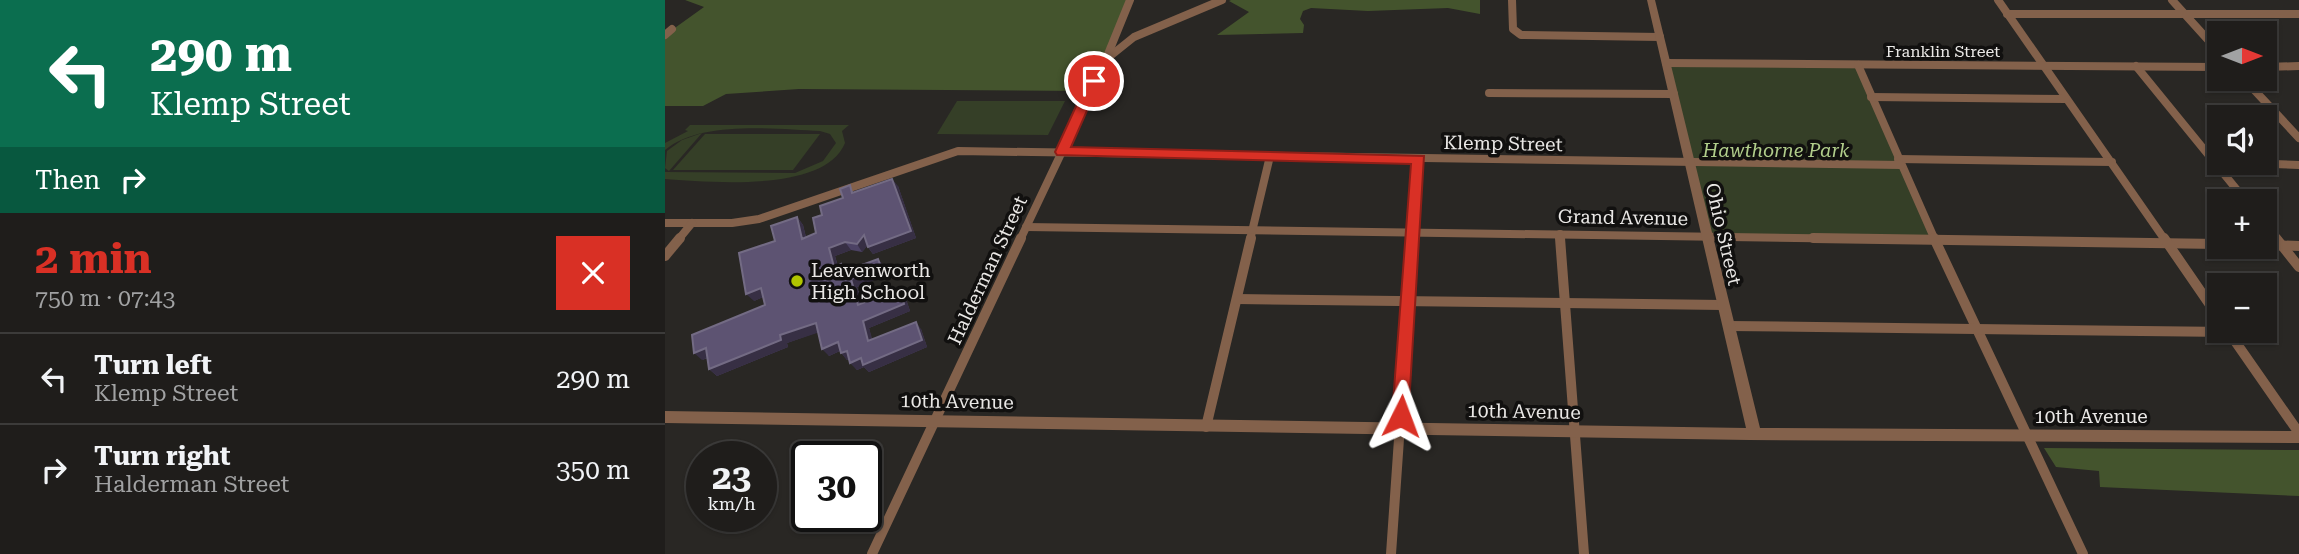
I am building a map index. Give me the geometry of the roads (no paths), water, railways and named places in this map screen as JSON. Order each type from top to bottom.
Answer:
[{"type":"street","name":"Halderman Street","points":[[872,554],[1106,60],[1130,0]]},
{"type":"street","points":[[1106,60],[1134,37],[1222,0]]},
{"type":"street","points":[[1512,0],[1513,29],[1521,36],[1660,37]]},
{"type":"street","name":"Ohio Street","points":[[1651,0],[1754,434]]},
{"type":"street","points":[[1998,0],[2207,300]]},
{"type":"street","points":[[2172,0],[2207,39]]},
{"type":"street","points":[[2007,13],[2299,14]]},
{"type":"street","points":[[665,35],[669,29]]},
{"type":"street","points":[[1117,32],[1134,37]]},
{"type":"street","name":"Franklin Street","points":[[1666,63],[2207,66]]},
{"type":"street","points":[[1858,65],[1934,239],[2083,554]]},
{"type":"street","points":[[2136,66],[2207,149]]},
{"type":"street","points":[[2277,66],[2299,66]]},
{"type":"street","points":[[2254,91],[2299,138]]},
{"type":"street","points":[[1489,93],[1674,94]]},
{"type":"street","points":[[1871,97],[2066,99]]},
{"type":"street","points":[[665,223],[732,223],[759,219],[943,153],[1062,152]]},
{"type":"street","name":"Klemp Street","points":[[1062,152],[1690,163],[2112,162]]},
{"type":"street","points":[[1206,427],[1270,156]]},
{"type":"street","points":[[1391,554],[1419,159]]},
{"type":"street","points":[[2277,164],[2299,165]]},
{"type":"street","points":[[665,256],[692,223]]},
{"type":"street","name":"Grand Avenue","points":[[1026,227],[2207,244]]},
{"type":"street","points":[[1560,234],[1584,554]]},
{"type":"street","points":[[2277,240],[2299,267]]},
{"type":"street","points":[[2277,246],[2299,246]]},
{"type":"street","points":[[1237,299],[1723,305]]},
{"type":"street","points":[[1729,326],[2207,331]]},
{"type":"street","points":[[2237,343],[2299,435]]},
{"type":"street","name":"10th Avenue","points":[[665,417],[936,419],[1206,427],[1754,434],[2299,435]]},
{"type":"place","name":"Leavenworth High School","points":[[797,281]]},
{"type":"park label","name":"Hawthorne Park","points":[[1776,150]]}]
